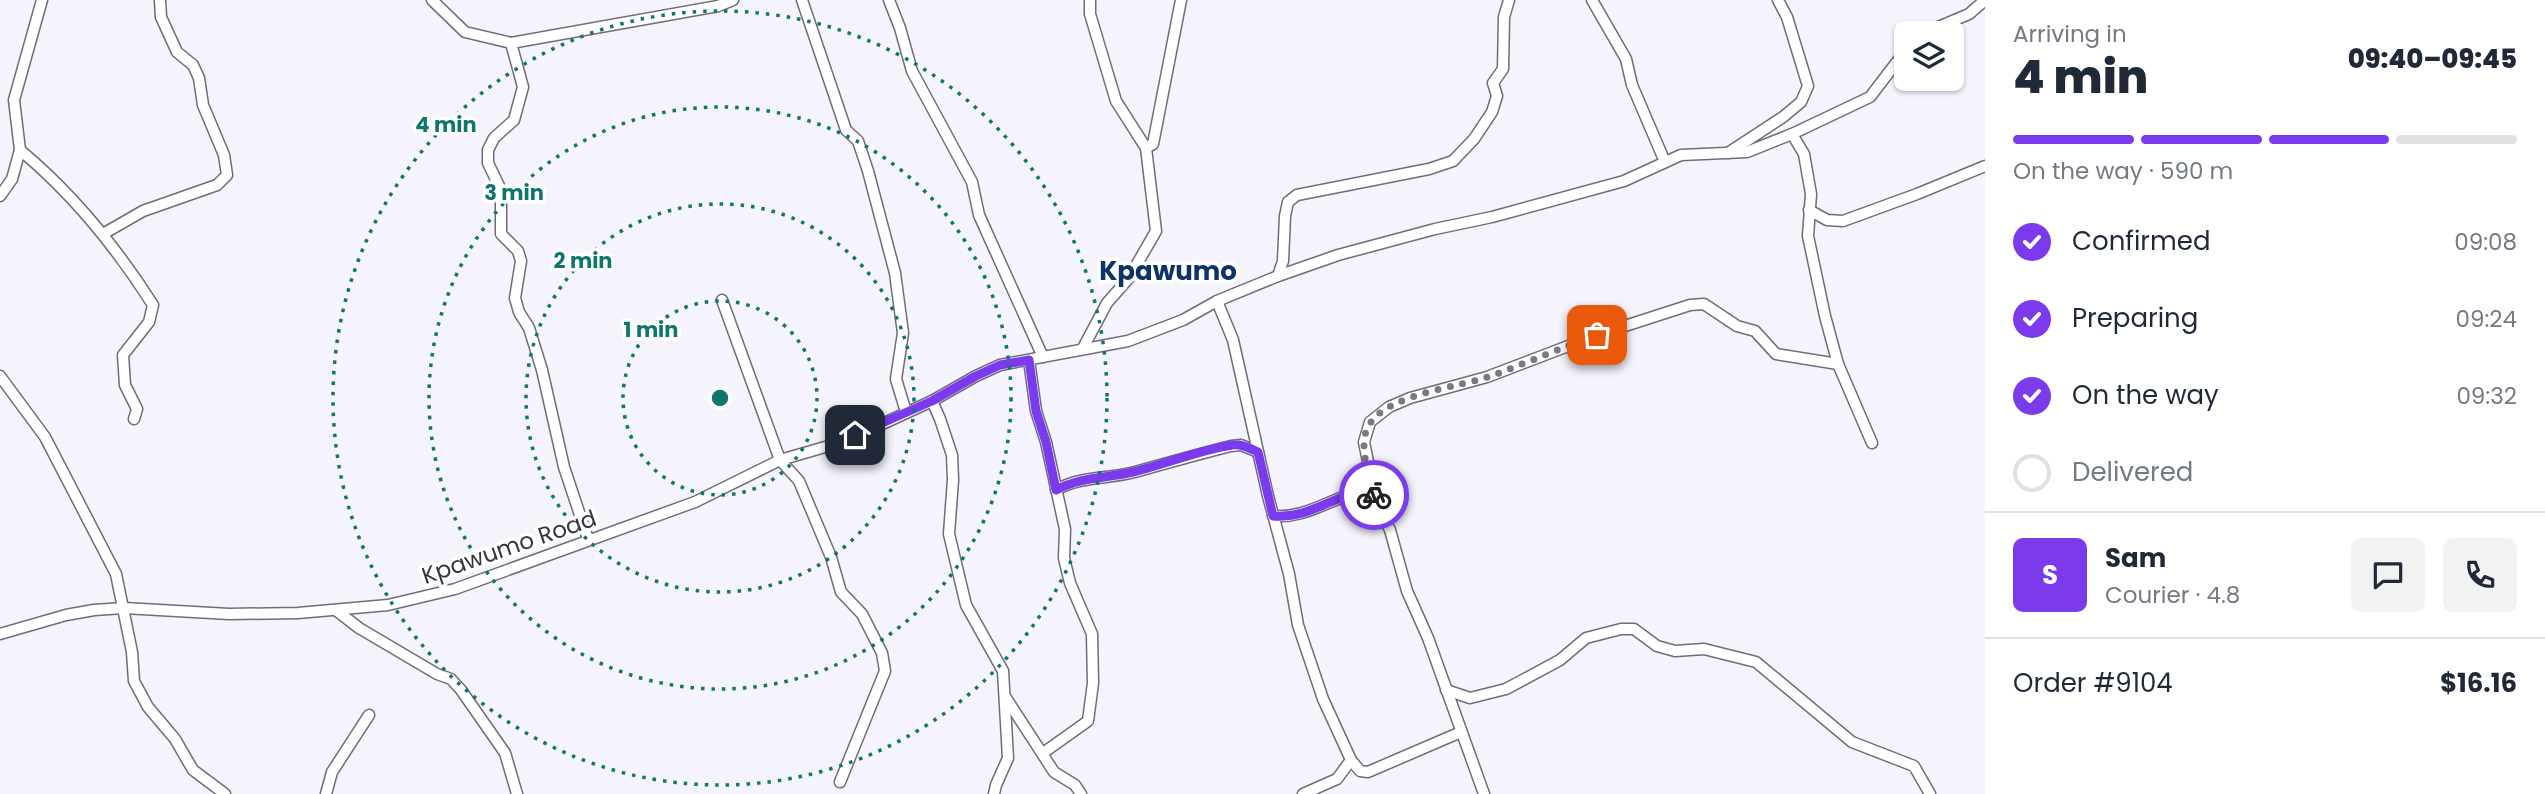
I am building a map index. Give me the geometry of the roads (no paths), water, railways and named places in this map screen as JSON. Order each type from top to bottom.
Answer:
[{"type":"street","points":[[0,196],[12,179],[20,150],[13,100],[42,0]]},
{"type":"street","points":[[103,234],[143,211],[217,185],[227,175],[224,155],[203,105],[199,78],[192,65],[177,52],[161,17],[159,0]]},
{"type":"street","points":[[432,0],[465,32],[511,43],[718,6],[733,0]]},
{"type":"street","points":[[802,0],[846,130],[858,141],[869,171],[895,273],[903,333],[897,379],[906,412]]},
{"type":"street","points":[[888,0],[900,28],[912,71],[971,182],[979,215],[1043,357]]},
{"type":"street","points":[[1083,348],[1107,303],[1129,278],[1156,231],[1146,148],[1116,101],[1090,14],[1090,0]]},
{"type":"street","points":[[1146,148],[1153,144],[1181,0]]},
{"type":"street","points":[[1278,276],[1283,261],[1288,202],[1297,195],[1429,169],[1453,161],[1474,139],[1492,112],[1497,96],[1493,83],[1503,69],[1504,17],[1509,0]]},
{"type":"street","points":[[1592,0],[1626,59],[1632,85],[1665,162]]},
{"type":"street","points":[[1727,153],[1792,110],[1801,102],[1808,86],[1787,17],[1778,0]]},
{"type":"street","points":[[1952,21],[1969,14],[1985,0]]},
{"type":"street","points":[[511,43],[523,87],[514,120],[494,138],[488,150],[488,163],[501,190],[502,234],[518,251],[521,261],[515,298],[519,312],[529,328],[542,370],[564,467],[588,539]]},
{"type":"street","name":"Kpawumo Road","points":[[0,634],[66,615],[124,608],[229,614],[337,611],[388,605],[444,592],[695,502],[780,460],[832,445],[932,401],[1000,365],[1128,341],[1183,320],[1217,301],[1278,276],[1338,255],[1624,181],[1681,155],[1747,152],[1870,97],[1894,66]]},
{"type":"street","points":[[1792,134],[1804,154],[1811,194],[1808,236],[1838,364],[1872,443]]},
{"type":"street","points":[[20,150],[44,170],[103,234],[153,305],[149,323],[123,355],[125,385],[137,409],[134,419]]},
{"type":"street","points":[[1809,210],[1827,220],[1851,219],[1985,166]]},
{"type":"street","points":[[722,300],[780,460],[799,481],[831,557],[841,592],[862,614],[882,653],[885,671],[840,782]]},
{"type":"street","points":[[1217,301],[1233,340],[1289,574],[1298,625],[1323,699],[1351,760],[1360,771],[1368,772],[1461,732]]},
{"type":"street","points":[[1483,794],[1428,638],[1407,591],[1390,530],[1376,501],[1364,442],[1370,422],[1389,407],[1487,377],[1597,335],[1690,305],[1704,304],[1737,326],[1755,331],[1776,354],[1838,364]]},
{"type":"street","points":[[1029,360],[1036,411],[1046,442],[1065,529],[1064,558],[1070,583],[1092,634],[1093,683],[1088,721],[1043,753]]},
{"type":"street","points":[[0,376],[45,437],[116,573],[132,652],[134,681],[148,707],[175,739],[193,770],[225,794]]},
{"type":"street","points":[[932,401],[952,455],[949,534],[966,605],[1003,671],[1009,758],[994,794]]},
{"type":"street","points":[[1056,490],[1089,478],[1099,479],[1136,471],[1231,446],[1241,445],[1258,452]]},
{"type":"street","points":[[1273,516],[1289,517],[1365,491],[1376,501]]},
{"type":"street","points":[[337,611],[359,628],[437,674],[451,679],[505,753],[517,794]]},
{"type":"street","points":[[1446,690],[1469,698],[1506,689],[1560,660],[1586,638],[1621,629],[1633,629],[1657,646],[1675,651],[1704,649],[1756,662],[1852,742],[1914,766],[1930,794]]},
{"type":"street","points":[[1006,698],[1054,772],[1075,785],[1081,794]]},
{"type":"street","points":[[326,794],[332,772],[369,715]]},
{"type":"street","points":[[1303,794],[1337,779],[1351,760]]},
{"type":"district","name":"Kpawumo","points":[[1168,271]]}]
